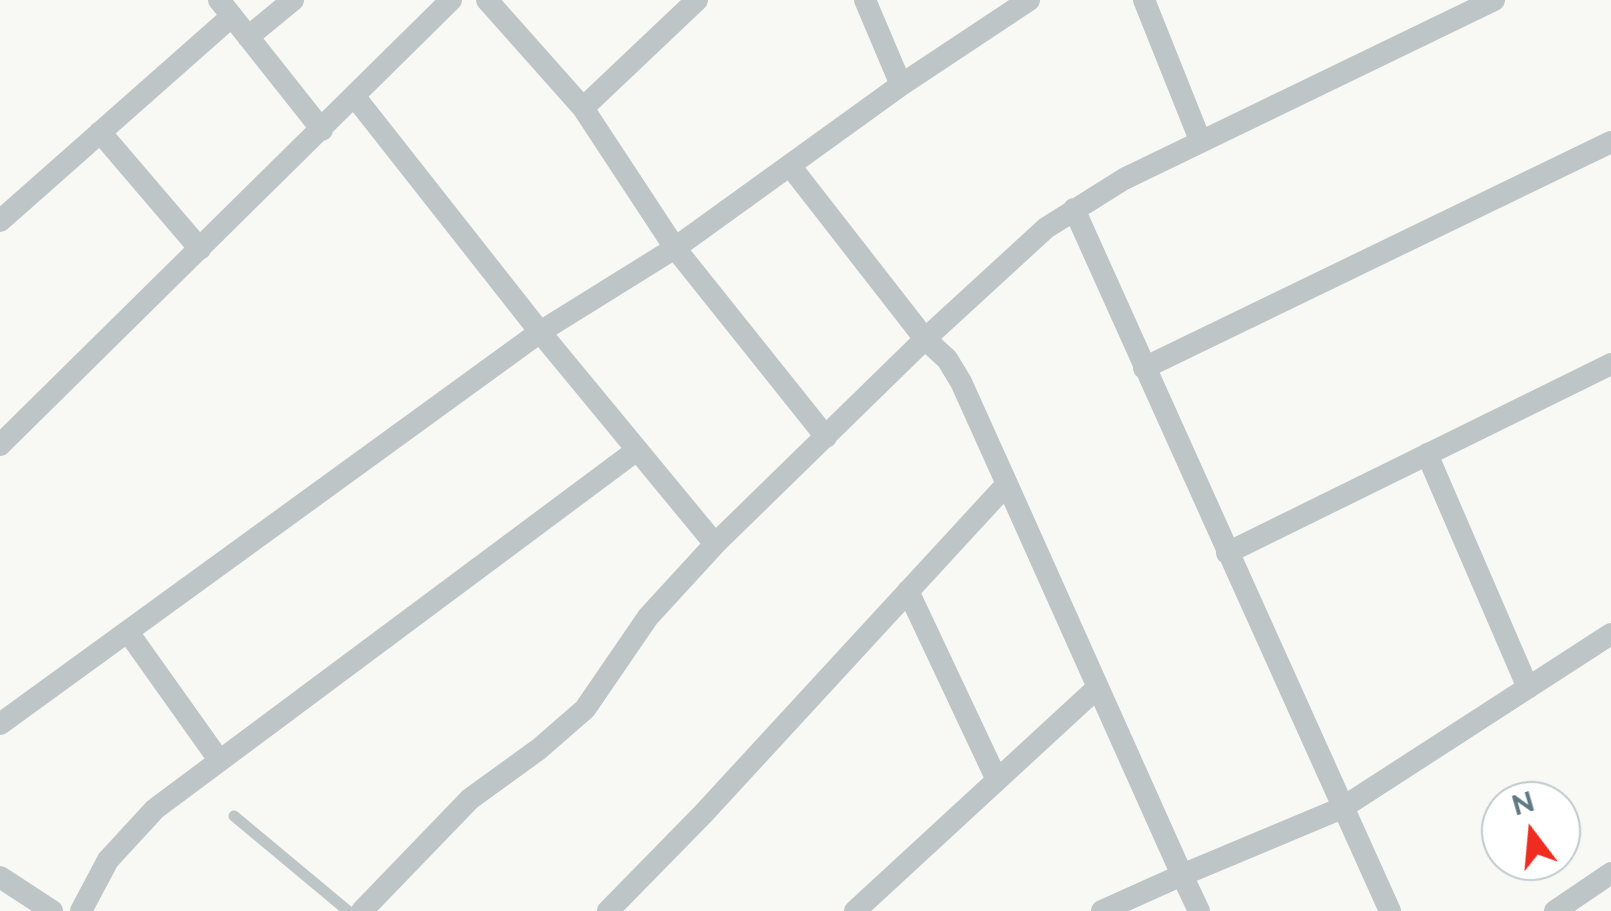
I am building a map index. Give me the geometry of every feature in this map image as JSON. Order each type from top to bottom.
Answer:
[{"type":"street","points":[[248,37],[293,0]]},
{"type":"street","points":[[0,445],[451,0]]},
{"type":"street","points":[[487,0],[584,108],[674,248],[826,437]]},
{"type":"street","points":[[584,108],[697,0]]},
{"type":"street","points":[[865,0],[901,85]]},
{"type":"street","points":[[0,724],[540,332],[674,248],[1027,0]]},
{"type":"street","points":[[1144,0],[1200,140]]},
{"type":"street","points":[[362,911],[470,800],[539,749],[584,709],[648,616],[715,544],[1046,228],[1124,179],[1200,140],[1467,6],[1494,0]]},
{"type":"street","points":[[0,222],[100,132],[225,8],[322,130]]},
{"type":"street","points":[[355,97],[540,332],[715,544]]},
{"type":"street","points":[[100,132],[200,249]]},
{"type":"street","points":[[1144,368],[1611,142]]},
{"type":"street","points":[[791,167],[926,339],[948,359],[961,382],[1198,911]]},
{"type":"street","points":[[1074,209],[1390,911]]},
{"type":"street","points":[[1226,553],[1611,364]]},
{"type":"street","points":[[81,911],[108,860],[133,830],[187,782],[637,450]]},
{"type":"street","points":[[1427,454],[1528,688]]},
{"type":"street","points":[[608,911],[703,814],[1007,484]]},
{"type":"street","points":[[908,592],[997,780]]},
{"type":"street","points":[[128,632],[219,760]]},
{"type":"street","points":[[1102,911],[1342,808],[1611,634]]},
{"type":"street","points":[[854,911],[1097,688]]},
{"type":"street","points":[[1555,911],[1611,873]]},
{"type":"street","points":[[0,878],[52,911]]},
{"type":"lane","points":[[234,816],[348,911]]}]
